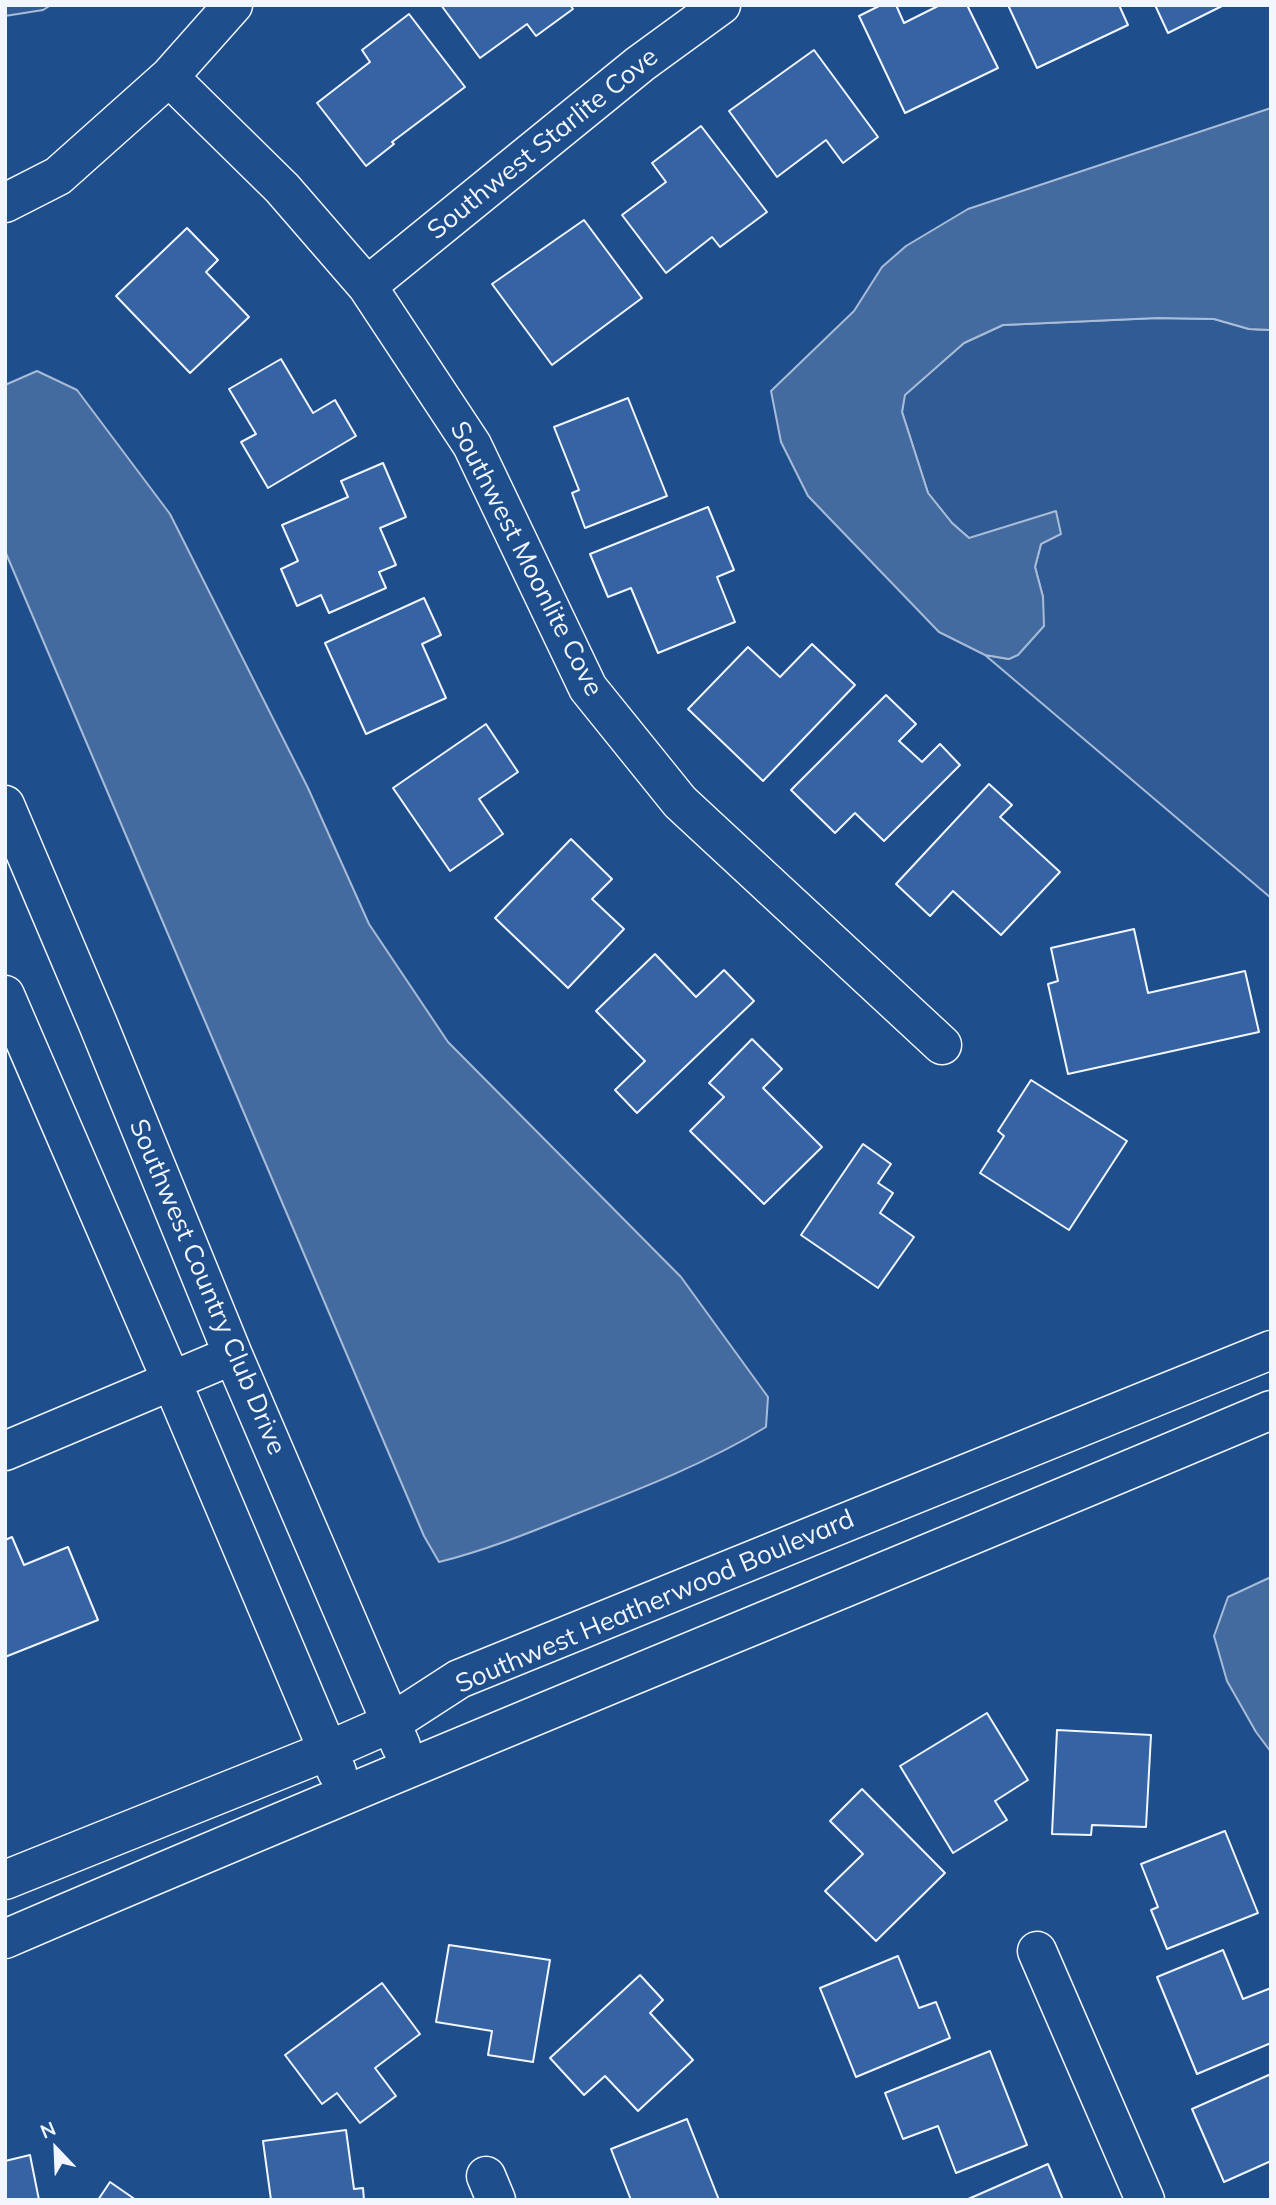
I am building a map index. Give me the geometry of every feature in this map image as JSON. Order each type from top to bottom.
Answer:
[{"type":"street","points":[[5,203],[58,176],[169,77],[233,5]]},
{"type":"street","name":"Southwest Starlite Cove","points":[[367,286],[640,64],[721,5]]},
{"type":"street","name":"Southwest Moonlite Cove","points":[[169,77],[282,188],[367,286],[472,445],[588,688],[680,802],[942,1045]]},
{"type":"street","name":"Southwest Country Club Drive","points":[[5,805],[99,1024],[233,1355],[411,1767]]},
{"type":"street","points":[[5,995],[346,1794]]},
{"type":"street","name":"Southwest Heatherwood Boulevard","points":[[5,1880],[391,1723],[459,1679],[1271,1350]]},
{"type":"street","points":[[5,1451],[233,1355]]},
{"type":"street","points":[[5,1939],[346,1794],[1271,1410]]},
{"type":"street","points":[[1037,1951],[1145,2200]]},
{"type":"shaded area","points":[[5,5],[51,5],[43,10],[5,16]]},
{"type":"shaded area","points":[[1271,108],[1271,330],[1249,329],[1214,319],[1157,318],[1003,325],[964,343],[905,395],[902,412],[928,493],[952,523],[969,538],[1056,511],[1061,534],[1041,544],[1035,567],[1043,597],[1044,626],[1018,655],[1009,659],[985,655],[939,632],[808,496],[781,442],[771,391],[854,311],[882,267],[906,246],[968,209]]},
{"type":"shaded area","points":[[1157,318],[1214,319],[1249,329],[1271,330],[1271,898],[985,655],[1009,659],[1043,597],[1035,567],[1041,544],[969,538],[952,523],[928,493],[902,412],[904,395],[964,343],[1003,325]]},
{"type":"shaded area","points":[[37,371],[77,390],[170,514],[308,788],[369,924],[448,1042],[681,1277],[768,1397],[766,1427],[697,1464],[649,1485],[509,1540],[439,1562],[424,1536],[5,551],[5,385]]},
{"type":"shaded area","points":[[1271,1577],[1271,1752],[1256,1732],[1227,1681],[1214,1636],[1228,1597]]},
{"type":"building","points":[[441,5],[570,5],[573,9],[536,36],[527,24],[480,58]]},
{"type":"building","points":[[881,5],[896,5],[904,23],[940,5],[967,5],[998,68],[905,113],[859,16]]},
{"type":"building","points":[[1008,5],[1119,5],[1128,25],[1037,68]]},
{"type":"building","points":[[1155,5],[1222,5],[1222,6],[1168,33]]},
{"type":"building","points":[[409,14],[465,87],[392,142],[394,144],[366,166],[317,103],[370,62],[362,50]]},
{"type":"building","points":[[814,50],[878,137],[843,163],[826,140],[777,177],[729,111]]},
{"type":"building","points":[[701,126],[767,212],[720,247],[712,237],[666,273],[622,215],[666,182],[652,163]]},
{"type":"building","points":[[584,220],[642,298],[552,365],[492,284]]},
{"type":"building","points":[[187,228],[218,260],[206,272],[249,317],[190,373],[116,296]]},
{"type":"building","points":[[281,359],[313,413],[335,400],[356,436],[268,488],[241,442],[256,434],[229,389]]},
{"type":"building","points":[[628,398],[667,496],[585,528],[572,493],[579,490],[554,427]]},
{"type":"building","points":[[383,463],[406,517],[380,528],[396,565],[379,572],[386,588],[329,613],[321,595],[297,606],[281,569],[298,561],[282,525],[348,497],[341,481]]},
{"type":"building","points":[[708,507],[734,570],[717,577],[735,622],[658,653],[631,588],[608,597],[590,554]]},
{"type":"building","points":[[424,598],[441,635],[422,644],[446,698],[366,734],[325,643]]},
{"type":"building","points":[[812,644],[855,685],[763,781],[688,709],[748,647],[780,677]]},
{"type":"building","points":[[886,695],[916,724],[899,741],[922,762],[940,744],[960,765],[884,841],[855,813],[835,833],[791,790]]},
{"type":"building","points":[[486,724],[518,772],[479,799],[503,834],[450,871],[393,788]]},
{"type":"building","points":[[989,784],[1012,805],[1000,817],[1060,872],[1001,935],[953,891],[930,916],[896,884]]},
{"type":"building","points":[[571,839],[612,879],[592,899],[624,929],[568,988],[495,918]]},
{"type":"building","points":[[1134,929],[1148,993],[1245,971],[1259,1032],[1068,1074],[1048,984],[1058,981],[1051,948]]},
{"type":"building","points":[[655,954],[696,997],[724,970],[754,1001],[637,1113],[615,1090],[645,1061],[596,1011]]},
{"type":"building","points":[[752,1039],[782,1069],[763,1088],[822,1147],[764,1204],[690,1131],[724,1097],[709,1083]]},
{"type":"building","points":[[1031,1080],[1127,1141],[1069,1230],[980,1173],[1004,1136],[998,1131]]},
{"type":"building","points":[[863,1144],[891,1164],[878,1183],[893,1193],[880,1213],[914,1237],[878,1288],[801,1235]]},
{"type":"building","points":[[12,1537],[24,1565],[68,1547],[98,1620],[5,1657],[5,1540]]},
{"type":"building","points":[[987,1713],[1028,1780],[995,1801],[1007,1820],[953,1853],[900,1766]]},
{"type":"building","points":[[1057,1730],[1151,1735],[1146,1827],[1092,1825],[1091,1835],[1052,1834]]},
{"type":"building","points":[[862,1789],[945,1873],[876,1941],[825,1891],[863,1854],[830,1821]]},
{"type":"building","points":[[1225,1831],[1258,1913],[1167,1949],[1151,1910],[1158,1907],[1141,1864]]},
{"type":"building","points":[[449,1945],[550,1960],[533,2062],[488,2055],[492,2031],[436,2022]]},
{"type":"building","points":[[1223,1950],[1243,1999],[1271,1988],[1271,2043],[1197,2074],[1157,1977]]},
{"type":"building","points":[[898,1956],[919,2008],[936,2002],[950,2038],[856,2077],[820,1988]]},
{"type":"building","points":[[640,1975],[663,2000],[650,2013],[693,2060],[638,2111],[605,2076],[584,2095],[550,2058]]},
{"type":"building","points":[[382,1983],[420,2034],[375,2068],[396,2096],[360,2123],[337,2093],[322,2104],[285,2055]]},
{"type":"building","points":[[990,2051],[1027,2145],[956,2173],[938,2126],[903,2139],[885,2093]]},
{"type":"building","points":[[1271,2074],[1271,2161],[1224,2182],[1192,2109]]},
{"type":"building","points":[[687,2119],[719,2200],[631,2200],[611,2149]]},
{"type":"building","points":[[346,2130],[354,2189],[363,2188],[364,2200],[271,2200],[263,2141]]},
{"type":"building","points":[[30,2155],[39,2200],[5,2200],[5,2161]]},
{"type":"building","points":[[1048,2164],[1063,2200],[966,2200]]},
{"type":"building","points":[[110,2182],[136,2200],[98,2200]]}]
